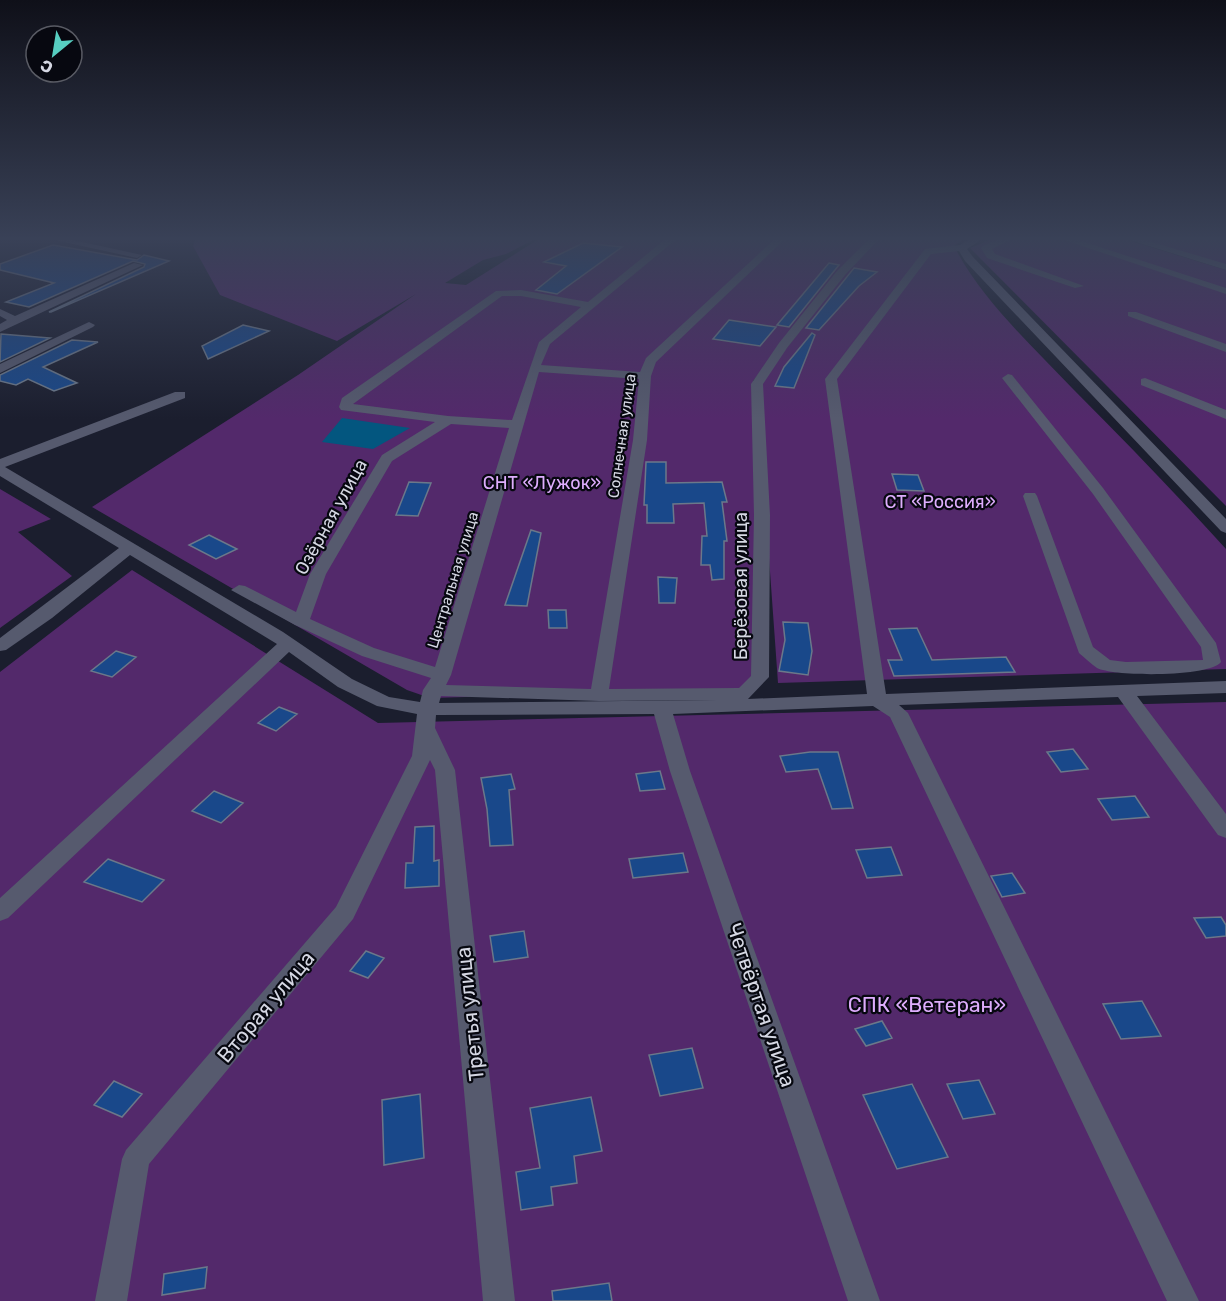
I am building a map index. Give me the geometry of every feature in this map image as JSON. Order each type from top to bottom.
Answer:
[{"type":"street","points":[[0,329],[61,298]]},
{"type":"street","points":[[494,298],[347,401],[346,407],[448,420],[518,424]]},
{"type":"street","points":[[548,298],[589,305]]},
{"type":"street","name":"Центральная улица","points":[[428,710],[442,675],[534,368],[545,342],[598,298]]},
{"type":"street","name":"Солнечная улица","points":[[599,695],[640,440],[645,376],[650,361],[668,341],[715,298]]},
{"type":"street","name":"Берёзовая улица","points":[[428,710],[599,695],[744,694],[760,677],[762,515],[757,384],[783,346],[822,298]]},
{"type":"street","points":[[877,700],[831,379],[893,298]]},
{"type":"street","points":[[1004,298],[1226,528]]},
{"type":"street","points":[[0,312],[15,320]]},
{"type":"street","points":[[1132,314],[1226,348]]},
{"type":"street","points":[[0,369],[89,325]]},
{"type":"street","points":[[1210,342],[1226,336]]},
{"type":"street","points":[[534,368],[645,376]]},
{"type":"street","points":[[1008,378],[1098,492],[1210,647],[1212,662],[1204,666],[1126,668],[1104,664],[1085,649],[1030,496]]},
{"type":"street","points":[[1145,382],[1226,415]]},
{"type":"street","points":[[0,464],[180,395]]},
{"type":"street","name":"Озёрная улица","points":[[301,621],[318,574],[387,458],[448,420]]},
{"type":"street","points":[[0,470],[73,512],[128,549],[288,643],[345,683],[384,702],[428,710],[662,708],[1226,687]]},
{"type":"street","points":[[0,646],[46,614],[128,549]]},
{"type":"street","points":[[239,590],[368,652],[442,675]]},
{"type":"street","points":[[0,912],[288,643]]},
{"type":"street","points":[[1123,691],[1226,830]]},
{"type":"street","points":[[877,700],[898,713],[1183,1301]]},
{"type":"street","name":"Четвёртая улица","points":[[662,708],[680,771],[864,1301]]},
{"type":"street","name":"Вторая улица","points":[[111,1301],[136,1159],[345,913],[422,756],[428,710]]},
{"type":"street","name":"Третья улица","points":[[428,710],[445,770],[499,1301]]},
{"type":"green space","name":"СНТ «Лужок»","points":[[227,298],[410,298],[337,341]]},
{"type":"green space","name":"СНТ «Лужок»","points":[[411,298],[821,298],[753,381],[756,686],[736,689],[430,698],[407,690],[92,507],[298,375]]},
{"type":"green space","name":"СТ «Россия»","points":[[826,298],[988,298],[1025,340],[1226,549],[1226,669],[778,683],[763,474],[760,382]]},
{"type":"green space","points":[[1019,298],[1226,298],[1226,506]]},
{"type":"green space","points":[[0,489],[51,519],[18,532],[72,576],[0,628]]},
{"type":"green space","name":"СПК «Ветеран»","points":[[132,570],[378,723],[1226,702],[1226,1301],[0,1301],[0,672]]},
{"type":"water","points":[[342,418],[410,428],[373,449],[322,442]]},
{"type":"building","points":[[17,298],[50,298],[29,307],[6,302]]},
{"type":"building","points":[[79,298],[84,298],[51,312],[49,312]]},
{"type":"building","points":[[800,298],[813,298],[789,327],[777,325]]},
{"type":"building","points":[[830,298],[848,298],[819,330],[806,328]]},
{"type":"building","points":[[729,320],[776,327],[760,346],[713,339]]},
{"type":"building","points":[[243,325],[269,331],[208,359],[202,346]]},
{"type":"building","points":[[812,333],[815,335],[794,388],[775,386],[784,367]]},
{"type":"building","points":[[1,334],[50,338],[0,362]]},
{"type":"building","points":[[72,340],[98,342],[43,367],[77,383],[54,391],[28,379],[16,385],[0,381],[0,375]]},
{"type":"building","points":[[646,462],[666,462],[666,483],[722,482],[727,502],[722,502],[727,541],[724,541],[724,579],[712,580],[710,565],[701,565],[702,536],[707,536],[704,503],[673,504],[674,523],[647,523],[647,505],[644,505]]},
{"type":"building","points":[[892,474],[918,475],[924,491],[897,490]]},
{"type":"building","points":[[409,482],[431,483],[418,516],[396,515]]},
{"type":"building","points":[[531,530],[541,533],[527,606],[505,605]]},
{"type":"building","points":[[209,535],[237,549],[216,559],[189,545]]},
{"type":"building","points":[[658,577],[677,578],[675,603],[659,603]]},
{"type":"building","points":[[548,610],[566,610],[567,628],[549,628]]},
{"type":"building","points":[[783,622],[808,623],[812,651],[808,675],[779,671],[785,640]]},
{"type":"building","points":[[917,628],[932,660],[1006,657],[1015,672],[894,676],[888,660],[902,660],[889,629]]},
{"type":"building","points":[[116,651],[136,657],[112,677],[91,671]]},
{"type":"building","points":[[279,707],[297,714],[276,731],[258,723]]},
{"type":"building","points":[[1073,749],[1088,769],[1061,772],[1047,752]]},
{"type":"building","points":[[810,752],[838,752],[853,808],[832,809],[818,769],[786,772],[780,756]]},
{"type":"building","points":[[660,771],[665,789],[640,791],[636,774]]},
{"type":"building","points":[[511,774],[515,789],[509,790],[513,845],[490,846],[487,809],[481,778]]},
{"type":"building","points":[[214,791],[243,803],[221,823],[192,811]]},
{"type":"building","points":[[1135,796],[1149,817],[1112,820],[1098,799]]},
{"type":"building","points":[[434,826],[434,861],[439,860],[439,886],[405,888],[406,863],[413,863],[415,827]]},
{"type":"building","points":[[891,847],[902,875],[867,878],[856,850]]},
{"type":"building","points":[[683,853],[688,872],[633,878],[629,859]]},
{"type":"building","points":[[108,859],[164,880],[142,902],[84,882]]},
{"type":"building","points":[[1012,873],[1025,893],[1002,897],[991,876]]},
{"type":"building","points":[[1221,917],[1226,925],[1226,936],[1206,938],[1194,918]]},
{"type":"building","points":[[524,931],[528,957],[494,962],[490,936]]},
{"type":"building","points":[[366,951],[384,958],[368,978],[350,971]]},
{"type":"building","points":[[1142,1001],[1161,1036],[1121,1039],[1103,1004]]},
{"type":"building","points":[[882,1021],[892,1038],[866,1046],[855,1029]]},
{"type":"building","points":[[692,1048],[703,1088],[660,1096],[649,1055]]},
{"type":"building","points":[[979,1080],[995,1114],[963,1119],[947,1084]]},
{"type":"building","points":[[114,1081],[142,1094],[122,1117],[94,1105]]},
{"type":"building","points":[[912,1084],[948,1157],[897,1169],[863,1095]]},
{"type":"building","points":[[420,1094],[424,1158],[384,1165],[382,1100]]},
{"type":"building","points":[[591,1097],[602,1151],[574,1156],[577,1183],[551,1187],[553,1205],[521,1210],[516,1172],[540,1168],[530,1108]]},
{"type":"building","points":[[207,1267],[205,1288],[162,1295],[164,1274]]},
{"type":"building","points":[[609,1283],[612,1301],[553,1301],[552,1291]]}]
